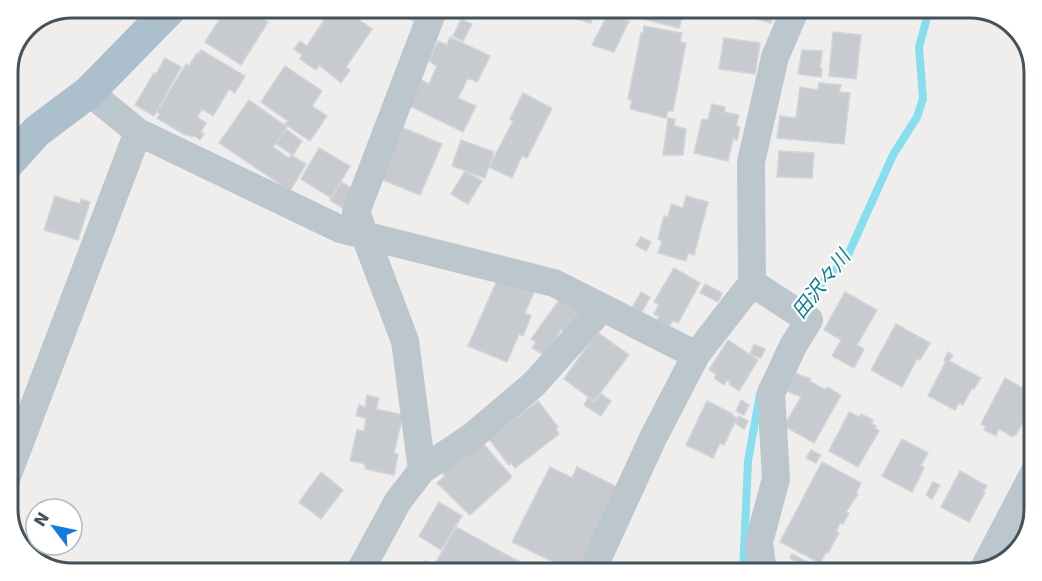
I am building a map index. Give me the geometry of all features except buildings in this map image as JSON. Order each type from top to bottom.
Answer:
[{"type":"main road","points":[[18,152],[37,131],[89,92],[161,18]]},
{"type":"street","points":[[422,470],[405,341],[356,212],[430,18]]},
{"type":"street","points":[[596,563],[653,438],[696,355],[752,284],[751,162],[776,57],[792,18]]},
{"type":"street","points":[[89,92],[138,132],[340,229],[554,283],[696,355]]},
{"type":"street","points":[[18,448],[138,132]]},
{"type":"street","points":[[752,284],[809,320],[793,346],[771,393],[776,478],[759,542],[762,563]]},
{"type":"street","points":[[364,563],[398,501],[422,470],[474,435],[534,384],[602,308]]},
{"type":"street","points":[[989,559],[1024,494]]},
{"type":"waterway","name":"田沢々川","points":[[801,310],[818,287],[847,257],[893,155],[917,117],[923,99],[919,47],[927,18]]},
{"type":"waterway","name":"田沢々川","points":[[743,563],[748,461],[760,394]]}]
